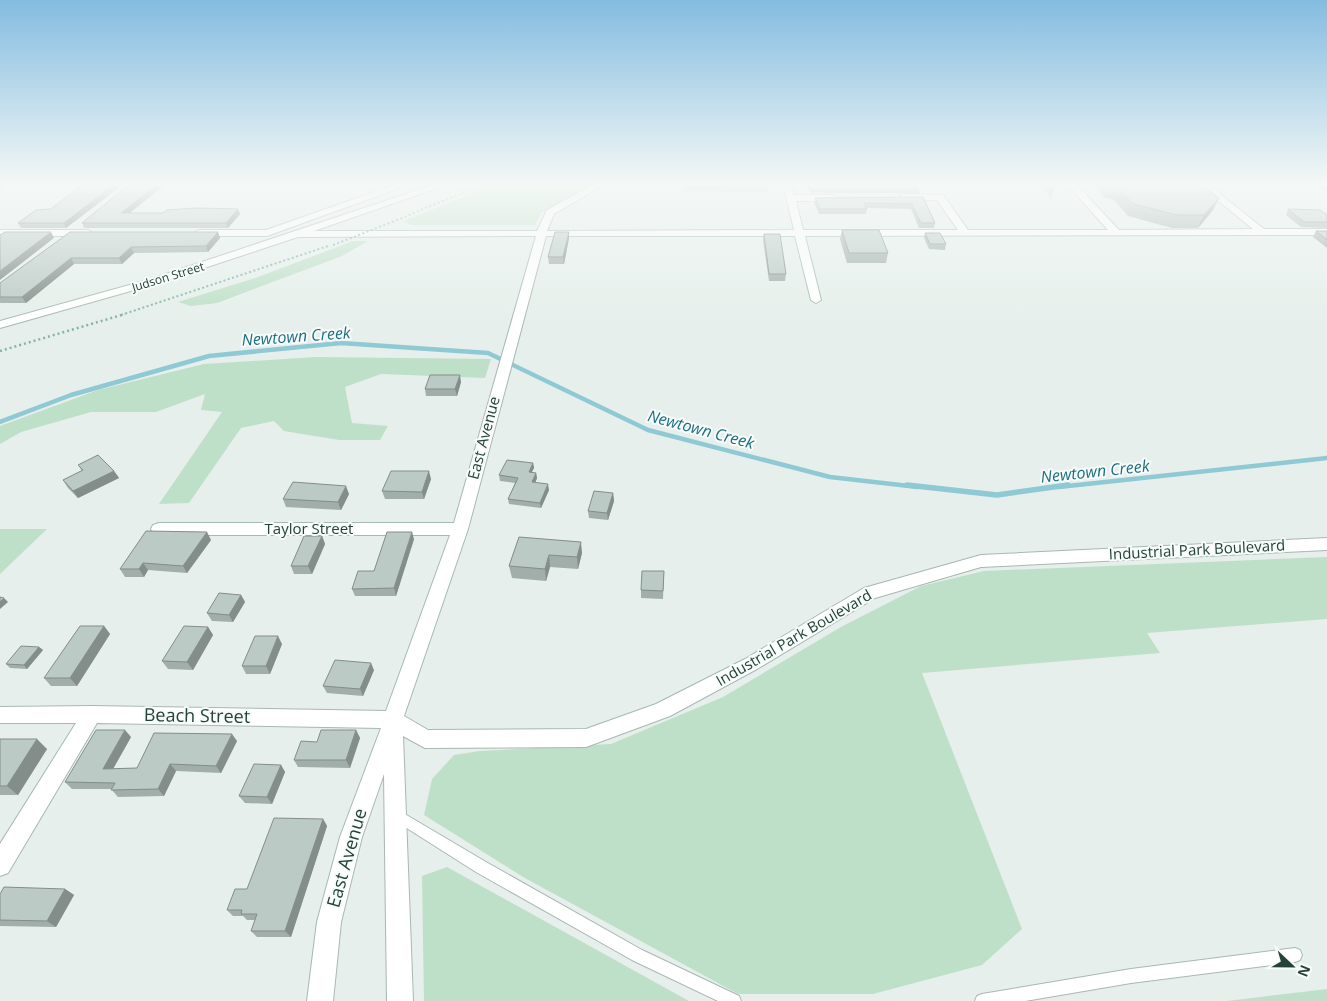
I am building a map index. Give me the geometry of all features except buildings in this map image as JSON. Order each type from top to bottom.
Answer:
[{"type":"street","points":[[56,245],[76,230]]},
{"type":"street","points":[[192,233],[267,233],[276,230]]},
{"type":"street","name":"Judson Street","points":[[0,325],[155,282],[312,230]]},
{"type":"street","points":[[798,230],[816,300]]},
{"type":"street","points":[[963,230],[965,233]]},
{"type":"street","points":[[299,234],[541,232],[1327,232]]},
{"type":"street","name":"East Avenue","points":[[320,1001],[331,912],[351,838],[460,529],[541,232]]},
{"type":"street","points":[[0,234],[99,233]]},
{"type":"street","name":"Taylor Street","points":[[159,529],[460,529]]},
{"type":"street","name":"Industrial Park Boulevard","points":[[393,720],[424,739],[586,738],[663,710],[751,664],[870,593],[981,561],[1327,544]]},
{"type":"street","name":"Beach Street","points":[[0,714],[393,720]]},
{"type":"street","points":[[0,865],[92,714]]},
{"type":"street","name":"East Avenue","points":[[393,720],[400,1001]]},
{"type":"lane","points":[[395,815],[481,868],[638,955],[734,1001]]},
{"type":"lane","points":[[982,1001],[1131,976],[1295,955]]},
{"type":"path","points":[[0,351],[119,316],[332,245],[372,230]]},
{"type":"green space","points":[[353,241],[368,241],[342,256],[217,303],[191,306],[178,302],[258,277]]},
{"type":"green space","points":[[316,357],[491,359],[485,378],[381,374],[345,387],[352,423],[388,426],[380,440],[339,440],[284,431],[274,421],[241,428],[189,503],[159,504],[222,412],[201,410],[205,394],[156,412],[91,412],[21,432],[0,444],[0,426],[98,390],[204,364]]},
{"type":"green space","points":[[0,529],[47,529],[0,574]]},
{"type":"green space","points":[[1327,557],[1327,619],[1147,633],[1160,653],[922,673],[1022,929],[982,965],[873,994],[738,994],[523,877],[424,815],[432,779],[454,755],[480,751],[611,744],[723,697],[841,627],[921,586],[984,571]]},
{"type":"green space","points":[[447,867],[689,1001],[424,1001],[422,876]]},
{"type":"green space","points":[[1327,989],[1327,1001],[1227,1001]]},
{"type":"waterway","name":"Newtown Creek","points":[[0,422],[71,395],[209,356],[341,343],[488,353],[648,430],[830,477],[918,487]]},
{"type":"waterway","name":"Newtown Creek","points":[[1059,487],[1327,458]]},
{"type":"waterway","name":"Newtown Creek","points":[[907,485],[997,495],[1068,485]]}]
